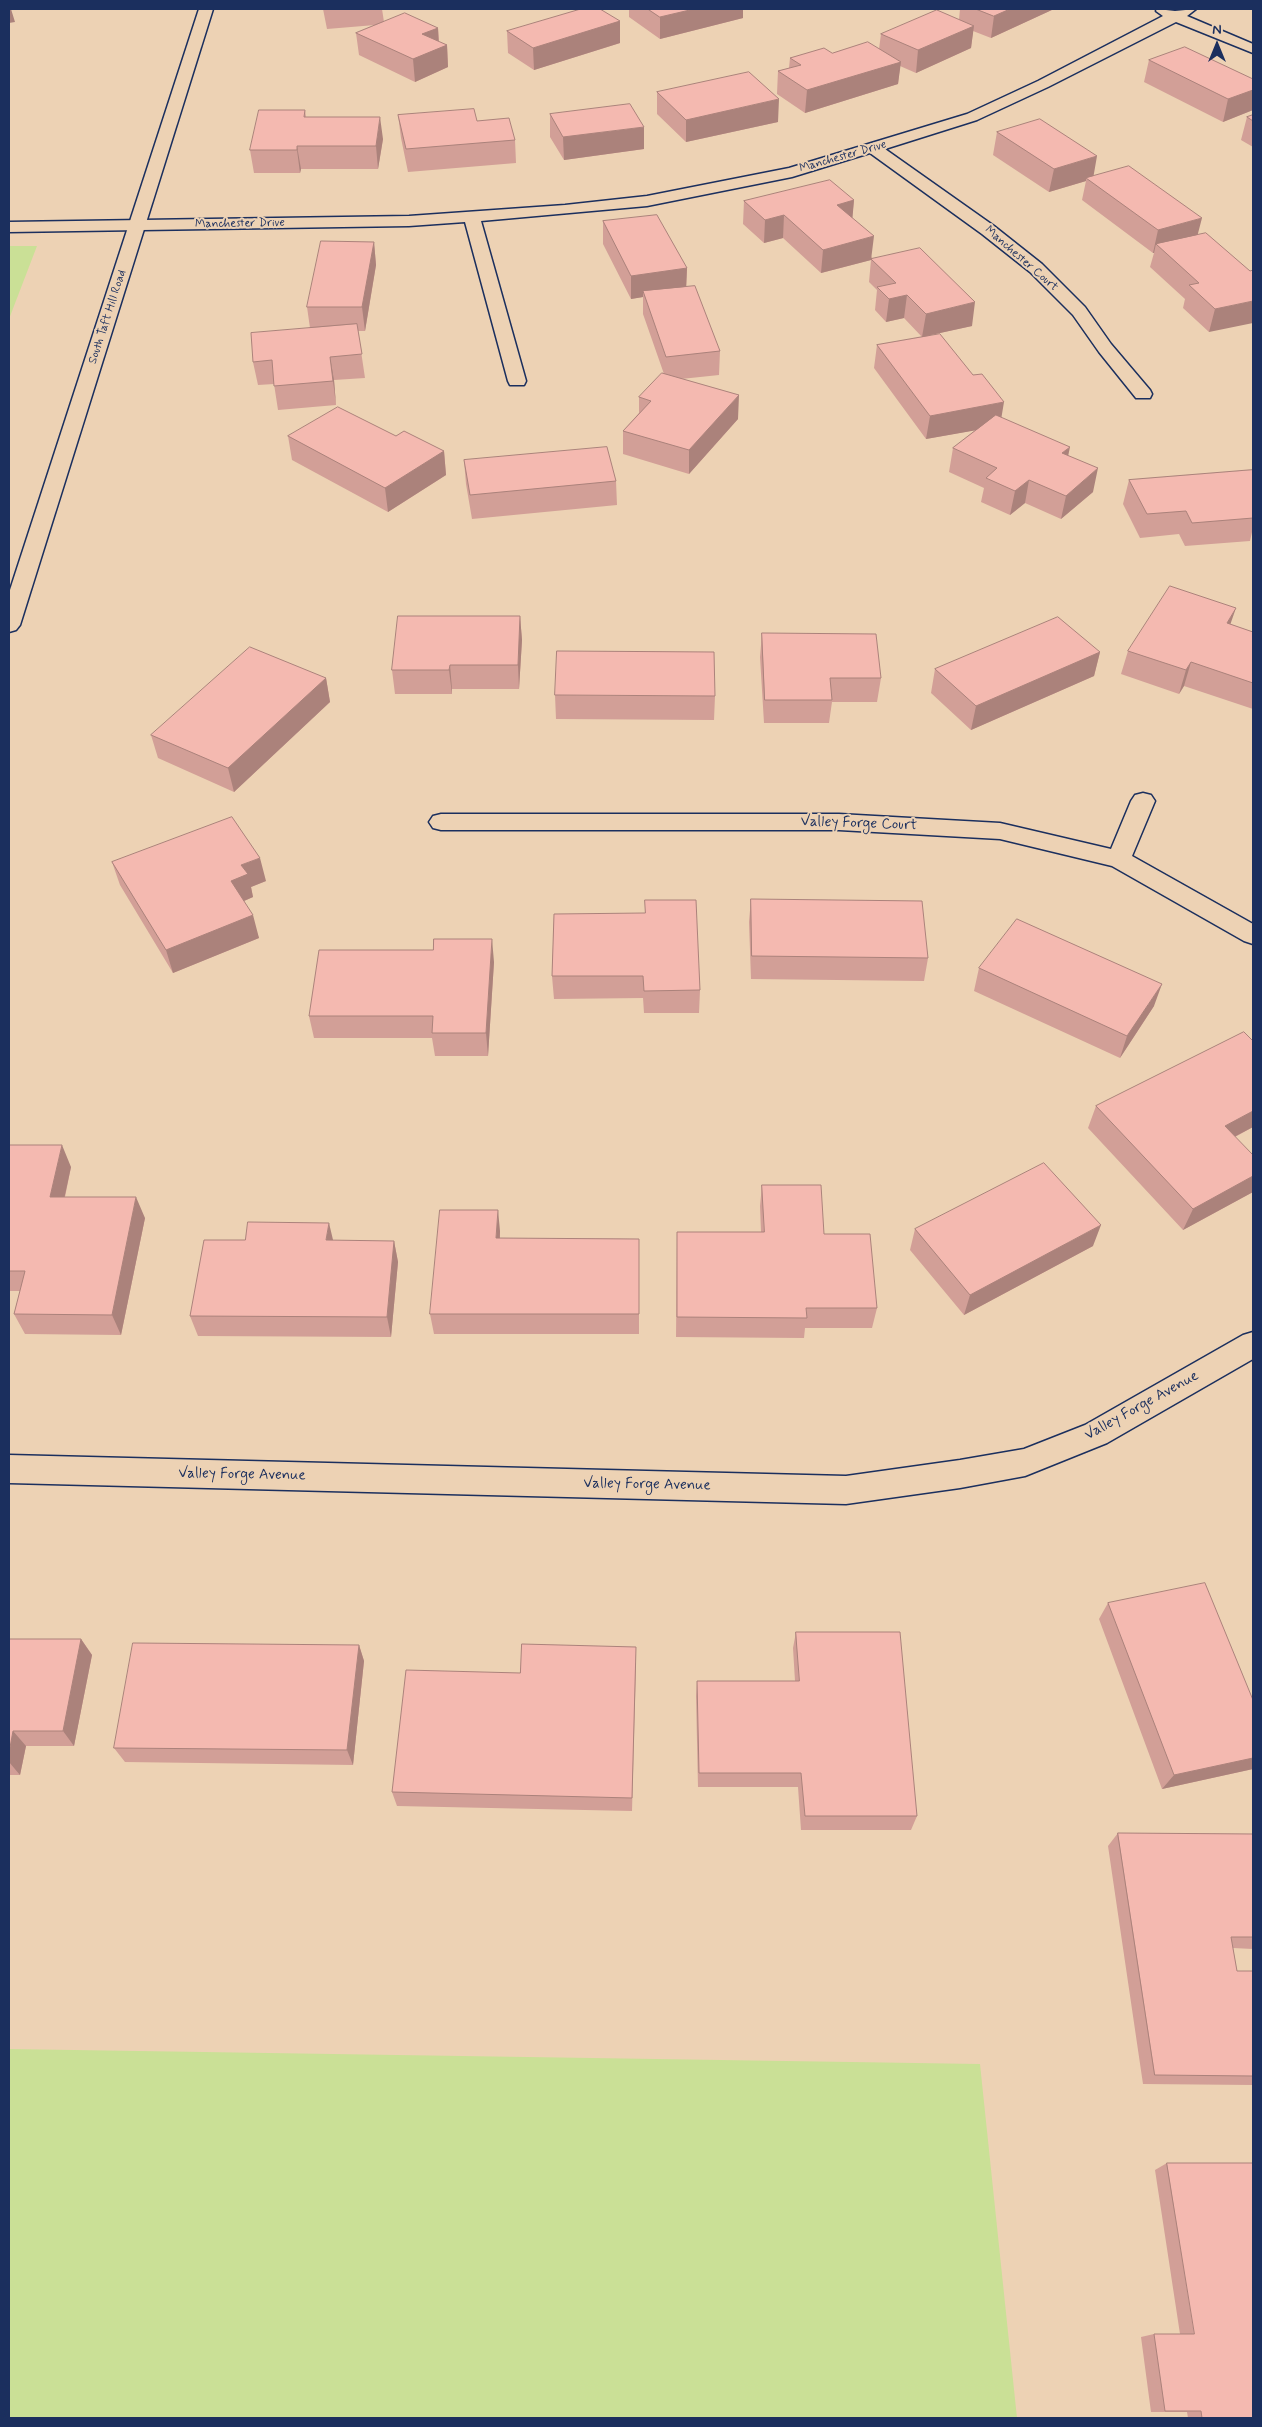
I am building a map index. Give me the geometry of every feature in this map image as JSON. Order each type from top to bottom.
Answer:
[{"type":"street","name":"South Taft Hill Road","points":[[9,625],[206,9]]},
{"type":"street","points":[[1157,9],[1182,12],[1253,49]]},
{"type":"street","name":"Manchester Drive","points":[[9,227],[136,227],[409,221],[647,201],[792,172],[875,149],[972,118],[1043,84],[1182,12]]},
{"type":"street","name":"Manchester Court","points":[[875,149],[988,230],[1036,268],[1079,311],[1105,348],[1143,394]]},
{"type":"street","points":[[472,217],[517,381]]},
{"type":"street","points":[[1119,859],[1143,801]]},
{"type":"street","name":"Valley Forge Court","points":[[442,822],[840,822],[1000,831],[1119,859],[1253,936]]},
{"type":"street","name":"Valley Forge Avenue","points":[[9,1469],[846,1490],[960,1474],[1025,1462],[1096,1434],[1249,1353]]},
{"type":"green space","points":[[9,246],[37,246],[9,319]]},
{"type":"green space","points":[[9,2049],[980,2064],[1017,2418],[9,2418]]},
{"type":"building","points":[[581,9],[600,9],[620,21],[533,48],[507,31]]},
{"type":"building","points":[[648,9],[694,9],[660,17]]},
{"type":"building","points":[[976,9],[1010,9],[994,16]]},
{"type":"building","points":[[937,10],[974,26],[918,50],[881,34]]},
{"type":"building","points":[[405,13],[438,28],[422,34],[447,45],[413,59],[356,33]]},
{"type":"building","points":[[868,42],[901,62],[807,90],[778,71],[801,65],[790,58],[824,48],[832,53]]},
{"type":"building","points":[[1185,47],[1253,79],[1253,90],[1228,99],[1149,60]]},
{"type":"building","points":[[749,72],[779,99],[686,120],[657,92]]},
{"type":"building","points":[[630,104],[644,127],[563,137],[550,114]]},
{"type":"building","points":[[474,109],[477,121],[509,118],[515,140],[406,149],[398,115]]},
{"type":"building","points":[[259,110],[305,110],[304,117],[380,117],[376,146],[297,146],[297,150],[250,150]]},
{"type":"building","points":[[1253,115],[1253,121],[1247,117]]},
{"type":"building","points":[[1040,119],[1097,156],[1054,169],[997,132]]},
{"type":"building","points":[[1129,166],[1202,218],[1158,230],[1086,178]]},
{"type":"building","points":[[830,180],[854,200],[837,205],[874,236],[823,250],[784,215],[765,220],[744,201]]},
{"type":"building","points":[[657,215],[687,268],[631,276],[603,221]]},
{"type":"building","points":[[1206,233],[1250,271],[1253,270],[1253,301],[1215,309],[1189,285],[1199,283],[1156,244]]},
{"type":"building","points":[[321,241],[374,242],[362,307],[307,307]]},
{"type":"building","points":[[920,248],[975,302],[926,314],[907,295],[889,299],[877,287],[896,283],[871,259]]},
{"type":"building","points":[[695,286],[720,351],[666,357],[643,291]]},
{"type":"building","points":[[357,324],[362,354],[330,357],[333,381],[274,386],[272,360],[253,362],[251,333]]},
{"type":"building","points":[[940,334],[973,375],[982,374],[1004,402],[930,416],[877,345]]},
{"type":"building","points":[[662,373],[739,395],[689,450],[623,431],[651,401],[639,397]]},
{"type":"building","points":[[338,407],[396,436],[404,431],[444,451],[385,488],[288,436]]},
{"type":"building","points":[[996,415],[1070,447],[1062,453],[1098,468],[1066,496],[1029,480],[1015,491],[986,478],[997,468],[953,448]]},
{"type":"building","points":[[607,447],[616,481],[470,495],[464,460]]},
{"type":"building","points":[[1253,470],[1253,518],[1192,523],[1186,511],[1147,514],[1129,480]]},
{"type":"building","points":[[1170,586],[1236,608],[1227,623],[1253,632],[1253,683],[1191,662],[1186,670],[1128,651]]},
{"type":"building","points":[[398,616],[520,616],[518,665],[450,665],[449,670],[392,670]]},
{"type":"building","points":[[1058,617],[1100,652],[976,706],[935,669]]},
{"type":"building","points":[[762,633],[876,634],[881,678],[830,678],[832,700],[765,700]]},
{"type":"building","points":[[250,647],[326,678],[228,768],[151,735]]},
{"type":"building","points":[[557,651],[714,652],[715,696],[555,695]]},
{"type":"building","points":[[232,817],[260,858],[241,865],[248,874],[231,881],[253,915],[166,950],[112,862]]},
{"type":"building","points":[[751,899],[922,901],[928,958],[752,956]]},
{"type":"building","points":[[645,900],[696,900],[700,990],[644,991],[643,976],[552,976],[554,914],[645,913]]},
{"type":"building","points":[[1017,919],[1162,984],[1127,1036],[979,968]]},
{"type":"building","points":[[434,939],[492,939],[486,1033],[432,1033],[433,1016],[309,1016],[319,950],[433,950]]},
{"type":"building","points":[[1244,1032],[1253,1041],[1253,1111],[1225,1126],[1253,1155],[1253,1176],[1193,1209],[1096,1106]]},
{"type":"building","points":[[9,1145],[62,1145],[50,1197],[136,1197],[112,1315],[14,1314],[25,1271],[9,1271]]},
{"type":"building","points":[[1044,1163],[1101,1225],[970,1295],[915,1229]]},
{"type":"building","points":[[762,1185],[821,1185],[824,1234],[870,1234],[877,1308],[806,1308],[807,1318],[677,1317],[677,1232],[764,1232]]},
{"type":"building","points":[[440,1210],[498,1210],[496,1238],[639,1239],[639,1314],[430,1314]]},
{"type":"building","points":[[248,1222],[329,1223],[326,1240],[394,1241],[387,1317],[190,1316],[204,1240],[245,1240]]},
{"type":"building","points":[[1205,1583],[1253,1700],[1253,1758],[1174,1775],[1108,1603]]},
{"type":"building","points":[[796,1632],[900,1632],[917,1816],[805,1816],[801,1773],[699,1773],[697,1681],[799,1681]]},
{"type":"building","points":[[9,1639],[81,1639],[63,1731],[13,1731],[9,1753]]},
{"type":"building","points":[[133,1643],[359,1645],[347,1750],[114,1748]]},
{"type":"building","points":[[522,1644],[636,1647],[632,1798],[392,1792],[406,1670],[520,1673]]},
{"type":"building","points":[[1118,1833],[1253,1834],[1253,1937],[1231,1937],[1237,1971],[1253,1971],[1253,2076],[1155,2075]]},
{"type":"building","points":[[1167,2163],[1253,2163],[1253,2418],[1202,2418],[1201,2411],[1165,2411],[1154,2334],[1194,2334]]}]
